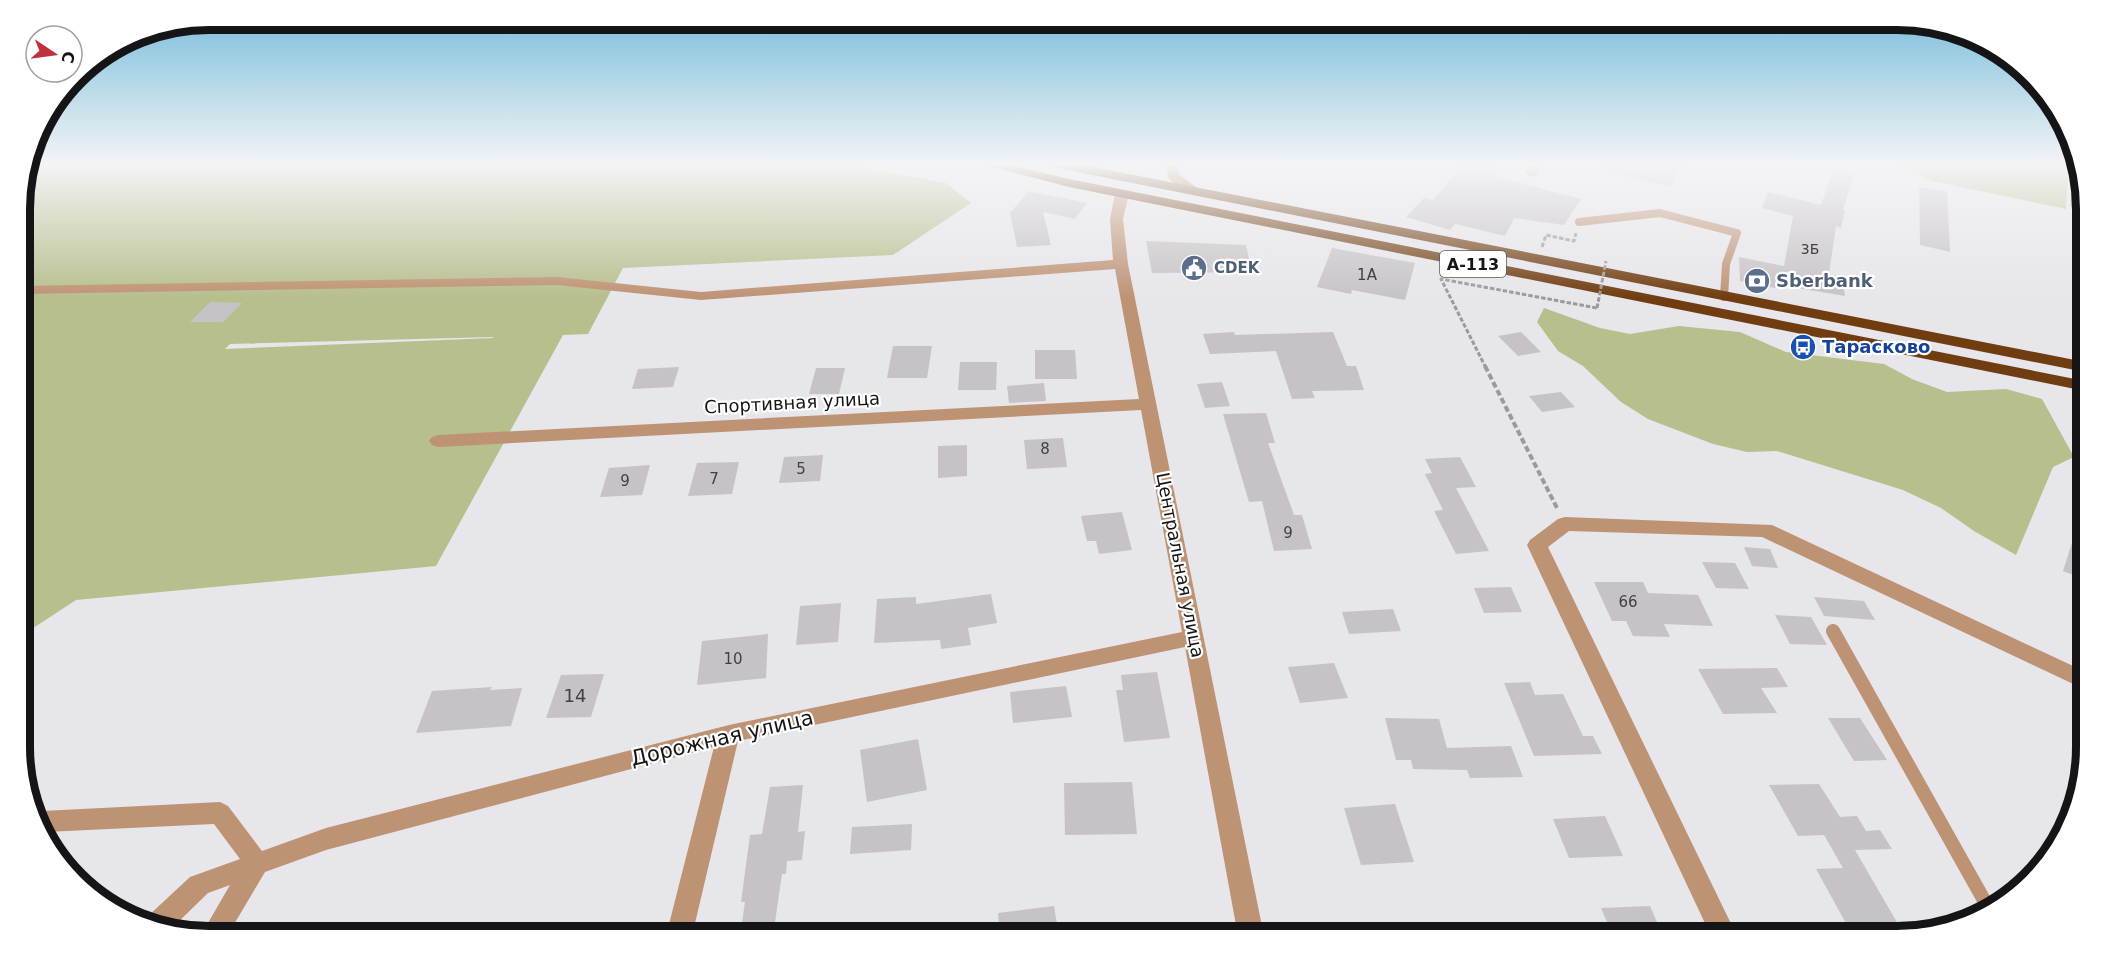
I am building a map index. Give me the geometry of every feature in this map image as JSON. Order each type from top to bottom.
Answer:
[{"type":"highway","name":"А-113","points":[[1195,209],[2076,384]]},
{"type":"highway","name":"А-113","points":[[1280,209],[2076,365]]},
{"type":"street","name":"Центральная улица","points":[[1116,209],[1121,264],[1249,926]]},
{"type":"street","points":[[30,290],[557,281],[701,296],[1121,264]]},
{"type":"street","name":"Спортивная улица","points":[[438,441],[1149,404]]},
{"type":"street","points":[[1719,926],[1537,545],[1565,524],[1765,530],[2076,677]]},
{"type":"street","name":"Дорожная улица","points":[[163,919],[199,885],[257,862],[326,839],[729,734],[1194,638]]},
{"type":"street","points":[[681,926],[729,734]]},
{"type":"street","points":[[47,822],[220,813],[257,862],[219,926]]},
{"type":"lane","points":[[1579,222],[1660,213],[1737,232],[1726,264],[1724,297]]},
{"type":"lane","points":[[1833,631],[1985,902]]},
{"type":"path","points":[[1542,248],[1546,235],[1574,241],[1579,222]]},
{"type":"path","points":[[1565,524],[1441,279],[1597,308],[1606,261]]},
{"type":"green space","points":[[30,209],[963,209],[893,255],[623,268],[588,334],[563,335],[436,566],[76,600],[30,630]],"holes":[[[493,337],[493,338],[225,349],[230,344]]]},
{"type":"green space","points":[[1544,308],[1600,328],[1630,334],[1679,326],[1740,332],[1786,352],[1884,364],[1912,379],[1947,392],[2006,389],[2042,399],[2074,457],[2053,467],[2016,555],[1974,531],[1941,508],[1903,490],[1777,451],[1747,452],[1713,444],[1648,419],[1621,402],[1583,366],[1558,351],[1537,322]]},
{"type":"building","points":[[1014,209],[1083,209],[1075,219],[1043,212],[1051,245],[1017,247],[1010,213]]},
{"type":"building","points":[[1414,209],[1575,209],[1564,225],[1514,218],[1505,236],[1455,224],[1450,230],[1406,217]]},
{"type":"building","points":[[1764,209],[1845,210],[1841,228],[1836,226],[1829,274],[1842,277],[1845,296],[1780,285],[1780,289],[1740,281],[1739,257],[1784,266],[1793,216]]},
{"type":"building","points":[[1919,209],[1948,209],[1950,252],[1920,245]]},
{"type":"building","points":[[1146,241],[1246,245],[1252,272],[1152,273]]},
{"type":"building","points":[[1332,248],[1415,263],[1405,300],[1352,290],[1351,294],[1317,287]]},
{"type":"building","points":[[210,302],[242,303],[223,322],[190,322]]},
{"type":"building","points":[[1234,332],[1235,335],[1333,332],[1347,366],[1356,366],[1364,390],[1312,391],[1315,398],[1292,399],[1276,351],[1210,354],[1203,334]]},
{"type":"building","points":[[1521,332],[1541,352],[1518,356],[1498,336]]},
{"type":"building","points":[[893,346],[932,346],[927,378],[887,378]]},
{"type":"building","points":[[1035,350],[1075,350],[1077,379],[1035,379]]},
{"type":"building","points":[[960,362],[997,362],[996,390],[958,390]]},
{"type":"building","points":[[679,367],[673,387],[632,389],[638,369]]},
{"type":"building","points":[[816,368],[845,368],[839,394],[809,394]]},
{"type":"building","points":[[1222,382],[1230,406],[1205,408],[1197,384]]},
{"type":"building","points":[[1044,383],[1046,401],[1009,403],[1007,386]]},
{"type":"building","points":[[1561,392],[1575,407],[1542,412],[1529,396]]},
{"type":"building","points":[[1266,413],[1275,443],[1268,443],[1294,515],[1302,515],[1312,549],[1274,551],[1262,501],[1249,502],[1223,414]]},
{"type":"building","points":[[1063,438],[1067,467],[1027,469],[1024,440]]},
{"type":"building","points":[[967,445],[967,476],[938,478],[938,446]]},
{"type":"building","points":[[823,455],[820,481],[779,483],[784,457]]},
{"type":"building","points":[[1460,457],[1476,487],[1456,488],[1489,551],[1456,554],[1434,511],[1443,510],[1425,474],[1432,473],[1425,459]]},
{"type":"building","points":[[739,462],[732,494],[688,496],[697,463]]},
{"type":"building","points":[[650,465],[642,495],[600,497],[609,468]]},
{"type":"building","points":[[1122,512],[1132,550],[1099,554],[1096,541],[1087,541],[1081,516]]},
{"type":"building","points":[[2076,530],[2076,576],[2063,571]]},
{"type":"building","points":[[1744,547],[1770,549],[1778,568],[1752,566]]},
{"type":"building","points":[[1702,562],[1735,563],[1749,589],[1716,588]]},
{"type":"building","points":[[1594,582],[1643,582],[1648,593],[1698,595],[1713,626],[1664,624],[1670,637],[1633,636],[1626,621],[1612,621]]},
{"type":"building","points":[[1511,587],[1522,612],[1484,613],[1474,588]]},
{"type":"building","points":[[991,594],[997,623],[968,628],[971,645],[941,649],[940,640],[874,643],[877,599],[916,597],[916,604]]},
{"type":"building","points":[[1814,597],[1864,601],[1875,620],[1824,616]]},
{"type":"building","points":[[841,603],[838,642],[796,645],[800,606]]},
{"type":"building","points":[[1393,609],[1401,631],[1349,634],[1342,612]]},
{"type":"building","points":[[1775,615],[1811,617],[1827,645],[1790,644]]},
{"type":"building","points":[[768,634],[766,678],[697,685],[702,641]]},
{"type":"building","points":[[1334,663],[1348,698],[1300,703],[1288,667]]},
{"type":"building","points":[[1777,668],[1788,687],[1761,688],[1777,713],[1723,714],[1698,669]]},
{"type":"building","points":[[1157,672],[1170,738],[1124,742],[1116,690],[1123,690],[1121,675]]},
{"type":"building","points":[[604,674],[591,717],[546,718],[561,675]]},
{"type":"building","points":[[1530,682],[1535,695],[1563,694],[1583,736],[1593,736],[1602,754],[1534,756],[1504,683]]},
{"type":"building","points":[[1066,686],[1072,717],[1013,723],[1010,692]]},
{"type":"building","points":[[492,687],[490,690],[522,688],[511,726],[416,733],[432,691]]},
{"type":"building","points":[[1385,718],[1439,719],[1447,748],[1511,746],[1523,777],[1470,778],[1467,770],[1413,769],[1411,760],[1396,760]]},
{"type":"building","points":[[1828,718],[1860,718],[1887,760],[1854,761]]},
{"type":"building","points":[[918,739],[927,790],[867,802],[860,750]]},
{"type":"building","points":[[1132,782],[1137,834],[1065,835],[1064,783]]},
{"type":"building","points":[[1819,784],[1840,817],[1857,816],[1866,831],[1880,830],[1892,849],[1855,850],[1899,926],[1847,926],[1816,869],[1843,868],[1824,835],[1798,836],[1769,785]]},
{"type":"building","points":[[803,785],[798,832],[805,831],[802,860],[787,861],[786,874],[782,874],[774,926],[741,926],[745,902],[741,902],[750,835],[762,834],[770,787]]},
{"type":"building","points":[[1395,804],[1414,862],[1361,865],[1344,808]]},
{"type":"building","points":[[1605,816],[1623,856],[1569,858],[1553,819]]},
{"type":"building","points":[[912,824],[911,850],[850,854],[852,827]]},
{"type":"building","points":[[1054,906],[1057,926],[999,926],[998,913]]},
{"type":"building","points":[[1650,906],[1659,926],[1609,926],[1601,908]]},
{"type":"place","name":"CDEK","points":[[1194,268]]},
{"type":"place","name":"Sberbank","points":[[1757,281]]},
{"type":"place","name":"Тарасково","points":[[1803,347]]}]
